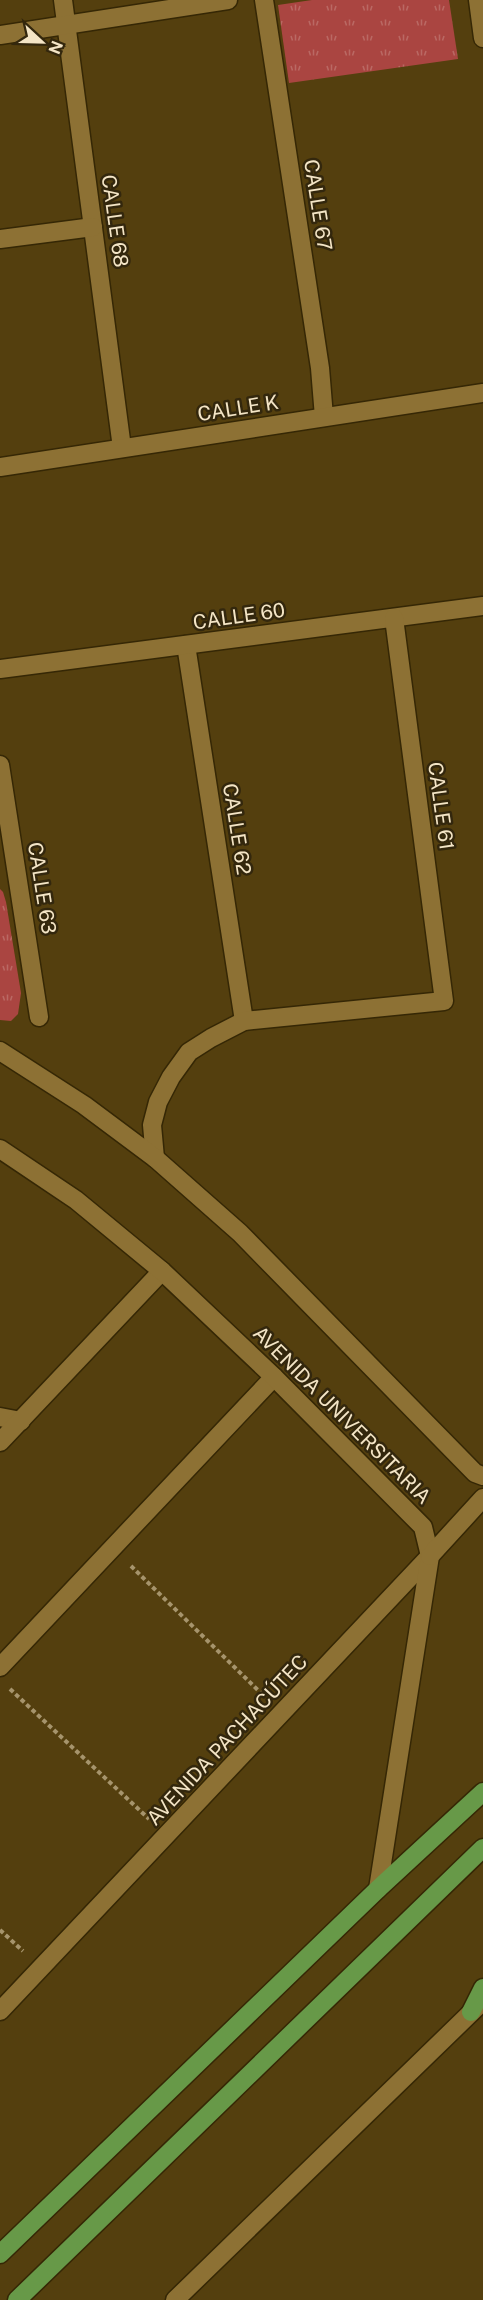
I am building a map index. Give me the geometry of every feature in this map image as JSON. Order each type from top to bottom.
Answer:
[{"type":"main road","points":[[0,2254],[378,1889],[483,1792]]},
{"type":"main road","points":[[17,2300],[483,1848]]},
{"type":"main road","points":[[479,2013],[483,1988]]},
{"type":"street","name":"CALLE 68","points":[[63,0],[122,448]]},
{"type":"street","points":[[0,34],[228,0]]},
{"type":"street","name":"CALLE 67","points":[[264,0],[320,368],[324,417]]},
{"type":"street","points":[[478,0],[483,38]]},
{"type":"street","points":[[0,239],[93,227]]},
{"type":"street","name":"CALLE K","points":[[0,467],[483,393]]},
{"type":"street","name":"CALLE 60","points":[[0,669],[483,606]]},
{"type":"street","name":"CALLE 61","points":[[244,1021],[444,1001],[393,618]]},
{"type":"street","name":"CALLE 62","points":[[186,645],[244,1021]]},
{"type":"street","name":"CALLE 63","points":[[0,765],[39,1017]]},
{"type":"street","points":[[155,1158],[152,1125],[158,1102],[171,1077],[189,1052],[244,1021]]},
{"type":"street","points":[[0,1051],[84,1105],[155,1158],[240,1233],[475,1473],[483,1476]]},
{"type":"street","name":"AVENIDA UNIVERSITARIA","points":[[0,1149],[76,1200],[162,1270],[274,1377],[423,1527],[430,1556],[378,1889]]},
{"type":"street","points":[[0,1442],[162,1270]]},
{"type":"street","points":[[0,1667],[274,1377]]},
{"type":"street","points":[[0,1416],[21,1420]]},
{"type":"street","name":"AVENIDA PACHACÚTEC","points":[[0,2011],[483,1498]]},
{"type":"street","points":[[175,2300],[479,2013]]},
{"type":"path","points":[[112,1548],[198,1629],[282,1714]]},
{"type":"path","points":[[8,1688],[167,1836]]},
{"type":"green space","points":[[312,0],[449,0],[458,59],[289,83],[278,5]]},
{"type":"green space","points":[[0,889],[6,902],[21,993],[18,1014],[11,1021],[0,1020]]}]
